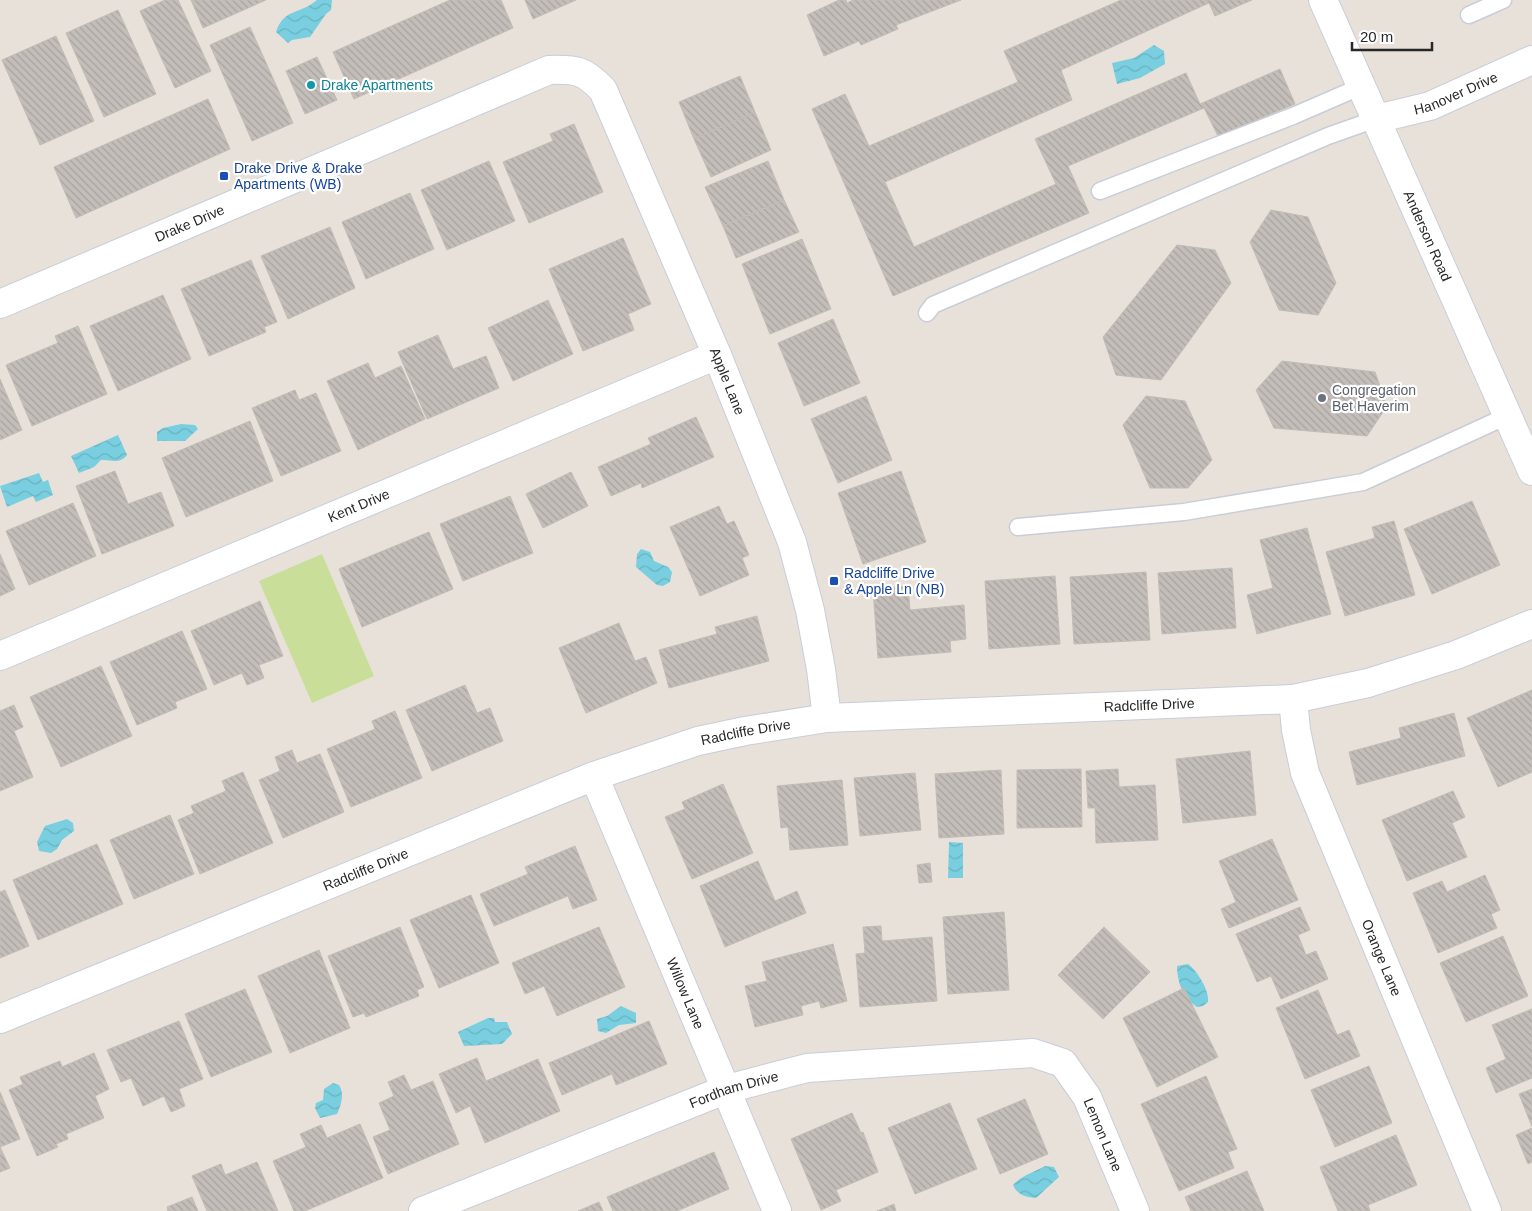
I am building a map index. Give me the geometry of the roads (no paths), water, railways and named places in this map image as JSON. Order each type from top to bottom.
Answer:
[{"type":"street","name":"Anderson Road","points":[[1323,0],[1532,471]]},
{"type":"street","name":"Hanover Drive","points":[[1376,119],[1430,106],[1532,60]]},
{"type":"street","name":"Drake Drive","points":[[0,304],[549,70],[574,69]]},
{"type":"street","name":"Apple Lane","points":[[574,69],[592,78],[603,90],[717,355],[792,542],[810,610],[821,669],[826,718]]},
{"type":"street","name":"Kent Drive","points":[[0,656],[717,355]]},
{"type":"street","name":"Radcliffe Drive","points":[[0,1019],[594,776],[698,741],[745,731],[826,718],[1293,699],[1377,680],[1456,655],[1532,624]]},
{"type":"street","name":"Orange Lane","points":[[1293,699],[1296,730],[1305,774],[1487,1211]]},
{"type":"street","name":"Willow Lane","points":[[594,776],[777,1211]]},
{"type":"street","name":"Fordham Drive","points":[[423,1211],[726,1089],[807,1068],[1033,1053],[1063,1062]]},
{"type":"street","name":"Lemon Lane","points":[[1063,1062],[1087,1097],[1135,1211]]},
{"type":"lane","points":[[1469,15],[1503,0]]},
{"type":"lane","points":[[1100,191],[1293,116],[1362,86]]},
{"type":"lane","points":[[926,312],[933,305],[1328,136],[1376,119]]},
{"type":"lane","points":[[1018,527],[1184,512],[1363,482],[1507,416]]},
{"type":"water","points":[[317,0],[332,0],[331,10],[310,37],[292,40],[288,43],[276,32],[279,24],[288,15]]},
{"type":"water","points":[[1154,45],[1164,51],[1165,64],[1140,78],[1117,84],[1112,63],[1134,58]]},
{"type":"water","points":[[181,424],[195,425],[198,429],[185,441],[157,441],[157,432],[163,428]]},
{"type":"water","points":[[118,435],[127,455],[124,458],[118,461],[101,460],[94,467],[79,473],[71,456]]},
{"type":"water","points":[[39,473],[43,482],[48,480],[53,495],[36,502],[33,496],[7,507],[0,486]]},
{"type":"water","points":[[641,549],[650,552],[654,561],[668,567],[672,572],[670,582],[663,586],[657,585],[636,567],[637,554]]},
{"type":"water","points":[[67,819],[73,823],[74,831],[62,840],[57,849],[51,853],[39,851],[37,842],[45,826]]},
{"type":"water","points":[[949,842],[963,843],[963,878],[948,878]]},
{"type":"water","points":[[1188,964],[1205,986],[1208,1002],[1203,1006],[1197,1007],[1192,1003],[1180,984],[1177,966]]},
{"type":"water","points":[[621,1006],[636,1013],[636,1023],[619,1025],[606,1033],[598,1031],[597,1019],[607,1016]]},
{"type":"water","points":[[488,1018],[494,1018],[495,1022],[507,1022],[512,1034],[502,1044],[464,1046],[458,1032]]},
{"type":"water","points":[[333,1083],[341,1088],[342,1100],[340,1107],[337,1114],[320,1118],[315,1108],[316,1103],[323,1100],[324,1089]]},
{"type":"water","points":[[1045,1166],[1054,1167],[1059,1177],[1036,1198],[1017,1192],[1013,1185],[1016,1182]]},
{"type":"place","name":"Drake Apartments","points":[[311,85]]},
{"type":"place","name":"Drake Drive & Drake Apartments (WB)","points":[[224,176]]},
{"type":"place","name":"Congregation Bet Haverim","points":[[1322,398]]},
{"type":"place","name":"Radcliffe Drive & Apple Ln (NB)","points":[[834,581]]}]
